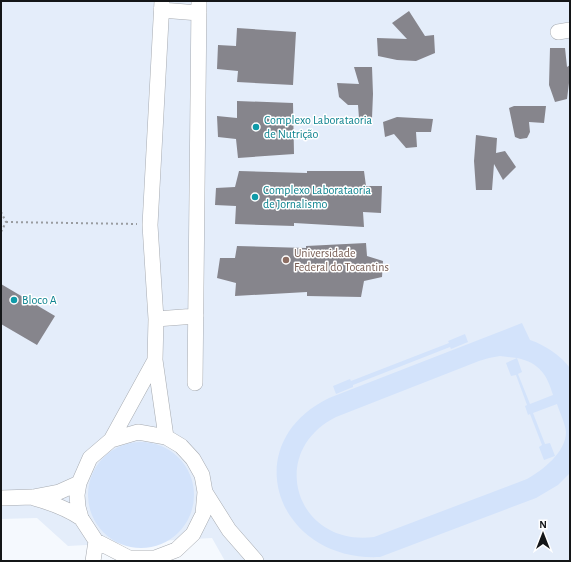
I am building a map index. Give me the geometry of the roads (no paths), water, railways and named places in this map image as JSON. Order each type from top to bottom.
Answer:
[{"type":"street","points":[[166,437],[155,360],[156,319],[150,225],[162,5],[199,7],[195,383]]},
{"type":"street","points":[[156,319],[196,316]]},
{"type":"street","points":[[111,440],[138,432],[166,437],[181,446],[193,459],[202,475],[205,492],[203,514],[193,534],[176,550],[159,560],[129,560],[96,541],[81,518],[77,495],[79,483],[90,458],[111,440],[155,360]]},
{"type":"street","points":[[1,498],[33,497],[59,492],[79,483]]},
{"type":"street","points":[[205,492],[229,530],[256,561]]},
{"type":"street","points":[[33,497],[56,504],[81,518]]},
{"type":"street","points":[[93,561],[96,541]]},
{"type":"place","name":"Complexo Laborataoria de Nutrição","points":[[256,127]]},
{"type":"place","name":"Complexo Laborataoria de Jornalismo","points":[[255,197]]},
{"type":"place","name":"Universidade Federal do Tocantins","points":[[286,260]]},
{"type":"place","name":"Bloco A","points":[[14,300]]}]
